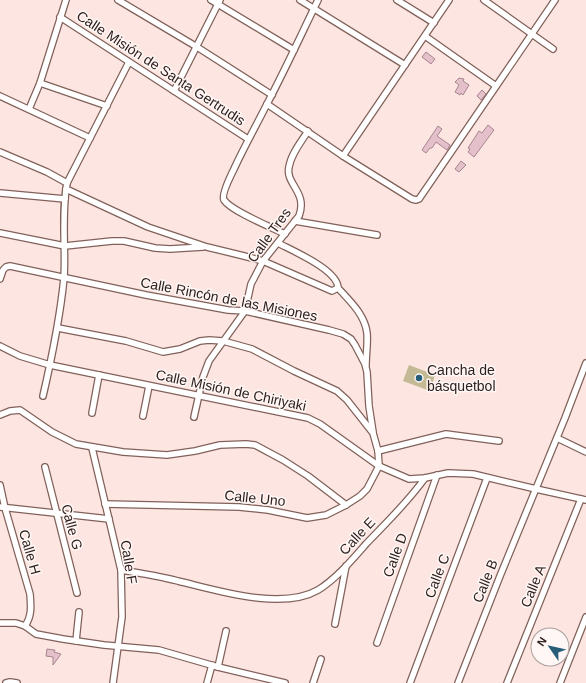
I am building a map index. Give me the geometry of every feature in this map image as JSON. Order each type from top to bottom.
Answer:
[{"type":"street","points":[[28,109],[40,83],[66,0]]},
{"type":"street","points":[[118,0],[197,47],[272,95]]},
{"type":"street","points":[[211,0],[219,2],[294,50]]},
{"type":"street","points":[[300,0],[405,65]]},
{"type":"street","points":[[285,234],[248,217],[224,200],[223,196],[248,139],[272,95],[318,0]]},
{"type":"street","points":[[397,0],[434,23]]},
{"type":"street","points":[[343,156],[449,0]]},
{"type":"street","points":[[484,0],[553,49]]},
{"type":"street","points":[[267,104],[343,156],[412,199],[419,199],[555,0]]},
{"type":"street","points":[[174,91],[219,2]]},
{"type":"street","name":"Calle Misión de Santa Gertrudis","points":[[60,17],[248,139]]},
{"type":"street","points":[[425,36],[496,86]]},
{"type":"street","points":[[43,396],[58,328],[64,279],[65,199],[67,186],[129,62]]},
{"type":"street","points":[[40,83],[107,106]]},
{"type":"street","points":[[0,96],[90,138]]},
{"type":"street","name":"Calle Tres","points":[[194,417],[205,368],[245,311],[251,284],[263,262],[299,216],[302,208],[301,199],[289,174],[288,168],[308,132]]},
{"type":"street","points":[[0,152],[47,172],[67,186],[148,226],[207,247],[263,262],[332,291],[338,288]]},
{"type":"street","points":[[0,193],[65,199]]},
{"type":"street","points":[[296,221],[377,235]]},
{"type":"street","points":[[0,233],[64,246],[124,241],[170,250],[207,247]]},
{"type":"street","points":[[278,243],[324,268],[337,281],[338,288],[352,302],[365,324],[367,334],[366,367]]},
{"type":"street","name":"Calle Rincón de las Misiones","points":[[0,279],[3,270],[10,266],[64,279],[197,304],[245,311],[343,334],[351,339],[355,344],[366,367],[368,406],[378,451],[379,466]]},
{"type":"street","points":[[58,328],[126,342],[163,352],[180,349],[200,341],[209,340],[223,341],[252,349],[337,391],[347,400],[373,433]]},
{"type":"street","name":"Calle Misión de Chiriyaki","points":[[0,346],[20,356],[50,365],[314,420],[379,466],[409,479],[424,478],[456,472],[473,474],[584,499]]},
{"type":"street","name":"Calle B","points":[[458,683],[584,374],[586,363]]},
{"type":"street","points":[[92,413],[99,375]]},
{"type":"street","points":[[143,416],[148,386]]},
{"type":"street","points":[[0,415],[10,411],[20,410],[58,435],[76,444],[92,448],[123,452],[167,455],[195,451],[220,445],[252,444],[283,460],[308,476],[346,505]]},
{"type":"street","points":[[378,451],[446,434],[499,441]]},
{"type":"street","points":[[557,438],[586,452]]},
{"type":"street","name":"Calle F","points":[[92,448],[121,570],[122,617],[113,683]]},
{"type":"street","name":"Calle G","points":[[45,466],[77,593]]},
{"type":"street","name":"Calle Uno","points":[[105,504],[239,508],[268,510],[307,518],[326,516],[360,496],[367,489],[379,466]]},
{"type":"street","name":"Calle D","points":[[376,643],[436,475]]},
{"type":"street","name":"Calle E","points":[[335,624],[346,566],[411,496],[424,478]]},
{"type":"street","name":"Calle C","points":[[410,683],[487,478]]},
{"type":"street","name":"Calle H","points":[[0,485],[3,508],[30,594],[30,618],[25,626]]},
{"type":"street","name":"Calle A","points":[[507,683],[584,499]]},
{"type":"street","points":[[3,508],[109,519]]},
{"type":"street","points":[[121,570],[246,596],[279,599],[298,597],[318,590],[346,566]]},
{"type":"street","points":[[76,641],[79,612]]},
{"type":"street","points":[[560,683],[586,618]]},
{"type":"street","points":[[0,623],[25,626],[36,634],[76,641],[159,650],[266,680],[285,683]]},
{"type":"street","points":[[207,683],[215,666],[226,631]]},
{"type":"street","points":[[313,683],[321,659]]},
{"type":"street","points":[[6,683],[17,683]]},
{"type":"shaded area","name":"Cancha de básquetbol","points":[[409,365],[435,375],[430,391],[403,381]]},
{"type":"building","points":[[426,52],[435,59],[431,64],[422,57]]},
{"type":"building","points":[[459,78],[464,79],[463,81],[469,85],[463,95],[455,92],[459,85],[455,82]]},
{"type":"building","points":[[482,90],[486,94],[481,100],[477,96]]},
{"type":"building","points":[[488,125],[494,130],[474,157],[468,152],[470,149],[468,148],[479,131],[482,133]]},
{"type":"building","points":[[438,126],[442,129],[437,136],[450,145],[447,150],[436,142],[426,153],[422,150]]},
{"type":"building","points":[[461,161],[466,165],[459,172],[455,169]]},
{"type":"building","points":[[47,649],[55,650],[54,652],[61,654],[53,665],[53,657],[46,656]]},
{"type":"place","name":"Cancha de básquetbol","points":[[419,378]]}]
